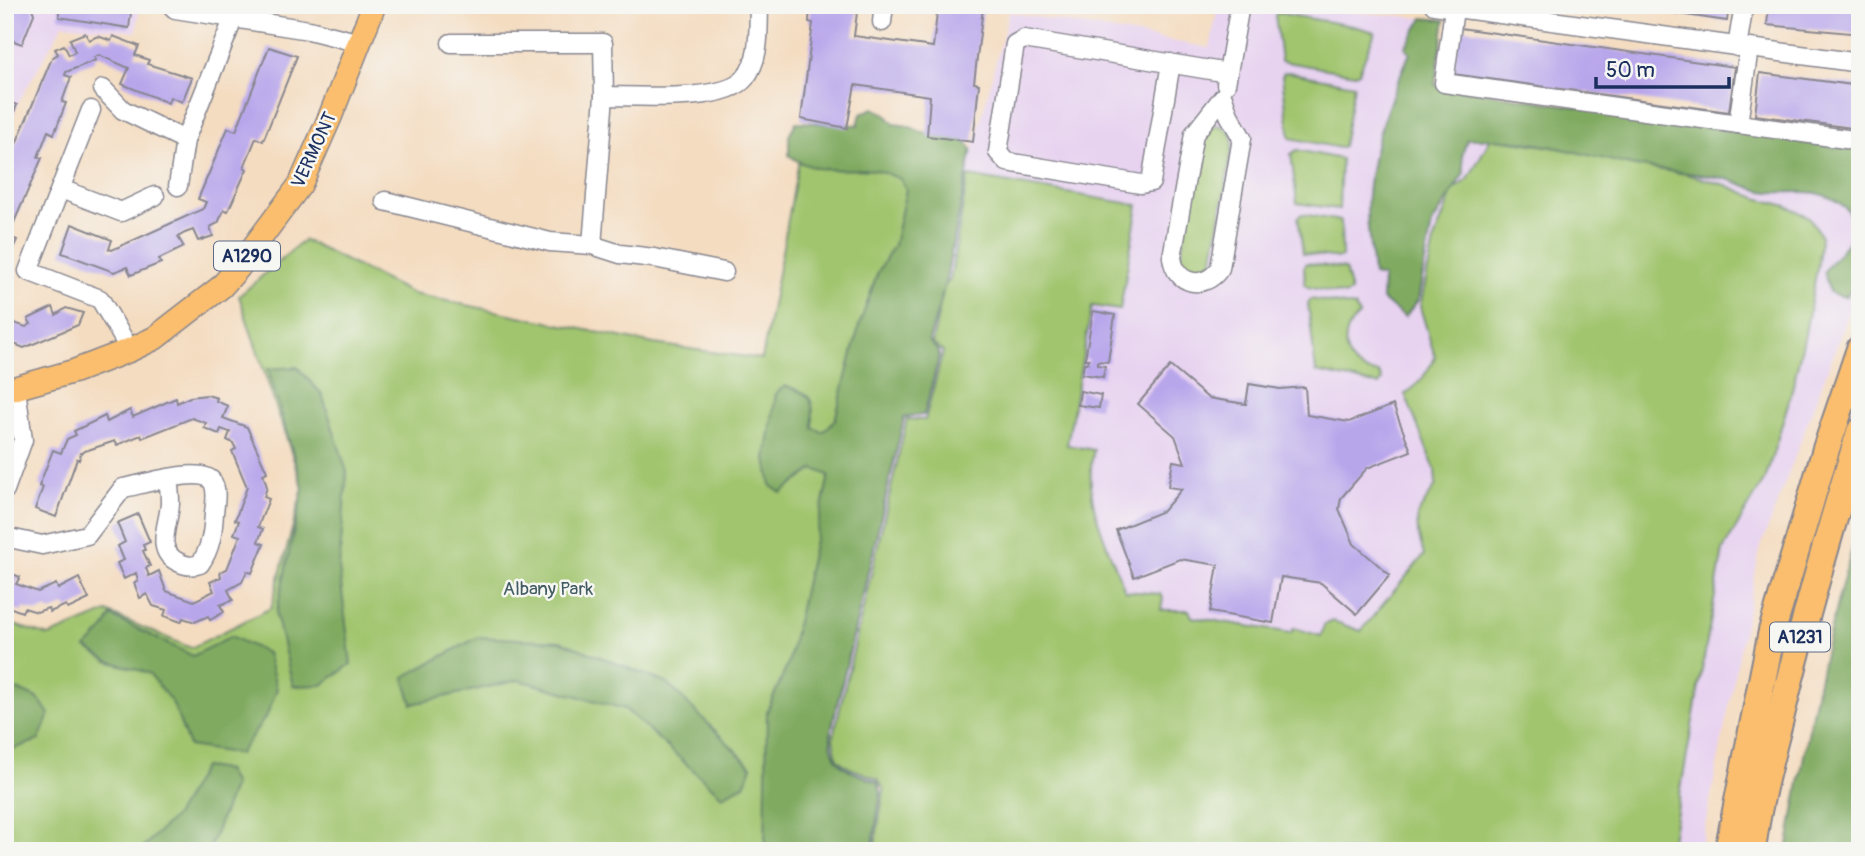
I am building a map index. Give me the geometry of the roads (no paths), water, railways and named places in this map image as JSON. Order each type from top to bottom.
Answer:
[{"type":"highway","name":"A1231","points":[[1747,849],[1756,709],[1772,631],[1796,546],[1860,349]]},
{"type":"highway","name":"A1231","points":[[1747,849],[1822,554],[1860,432]]},
{"type":"highway","points":[[1712,851],[1756,709]]},
{"type":"main road","name":"VERMONT","points":[[11,390],[75,371],[155,338],[207,300],[238,268],[300,185],[374,5]]},
{"type":"street","points":[[171,5],[176,9],[309,30],[360,43]]},
{"type":"street","points":[[604,96],[713,94],[732,89],[745,78],[758,49],[758,5]]},
{"type":"street","points":[[1223,97],[1242,138],[1220,268],[1211,279],[1191,283],[1175,271],[1172,257],[1194,134],[1223,97],[1240,5]]},
{"type":"street","points":[[1434,5],[1860,63]]},
{"type":"street","points":[[1738,124],[1744,5]]},
{"type":"street","points":[[1454,9],[1444,83],[1860,141]]},
{"type":"street","points":[[177,186],[184,140],[234,17]]},
{"type":"street","points":[[1171,62],[1151,183],[1141,184],[1007,162],[998,152],[1015,44],[1024,39],[1171,62],[1228,73]]},
{"type":"street","points":[[451,43],[603,43],[604,96],[592,245]]},
{"type":"street","points":[[103,89],[123,110],[184,140]]},
{"type":"street","points":[[90,110],[29,271],[100,299],[130,350]]},
{"type":"street","points":[[61,189],[121,212],[155,196]]},
{"type":"street","points":[[385,201],[550,242],[592,245],[620,254],[724,272]]},
{"type":"street","points":[[5,490],[23,440],[11,390]]},
{"type":"street","points":[[5,537],[41,545],[87,535],[123,488],[168,479],[194,474],[213,482],[216,492],[211,543],[200,564],[192,567],[169,557],[165,549],[164,538],[170,503],[168,479]]},
{"type":"park label","name":"Albany Park","points":[[548,589]]}]
